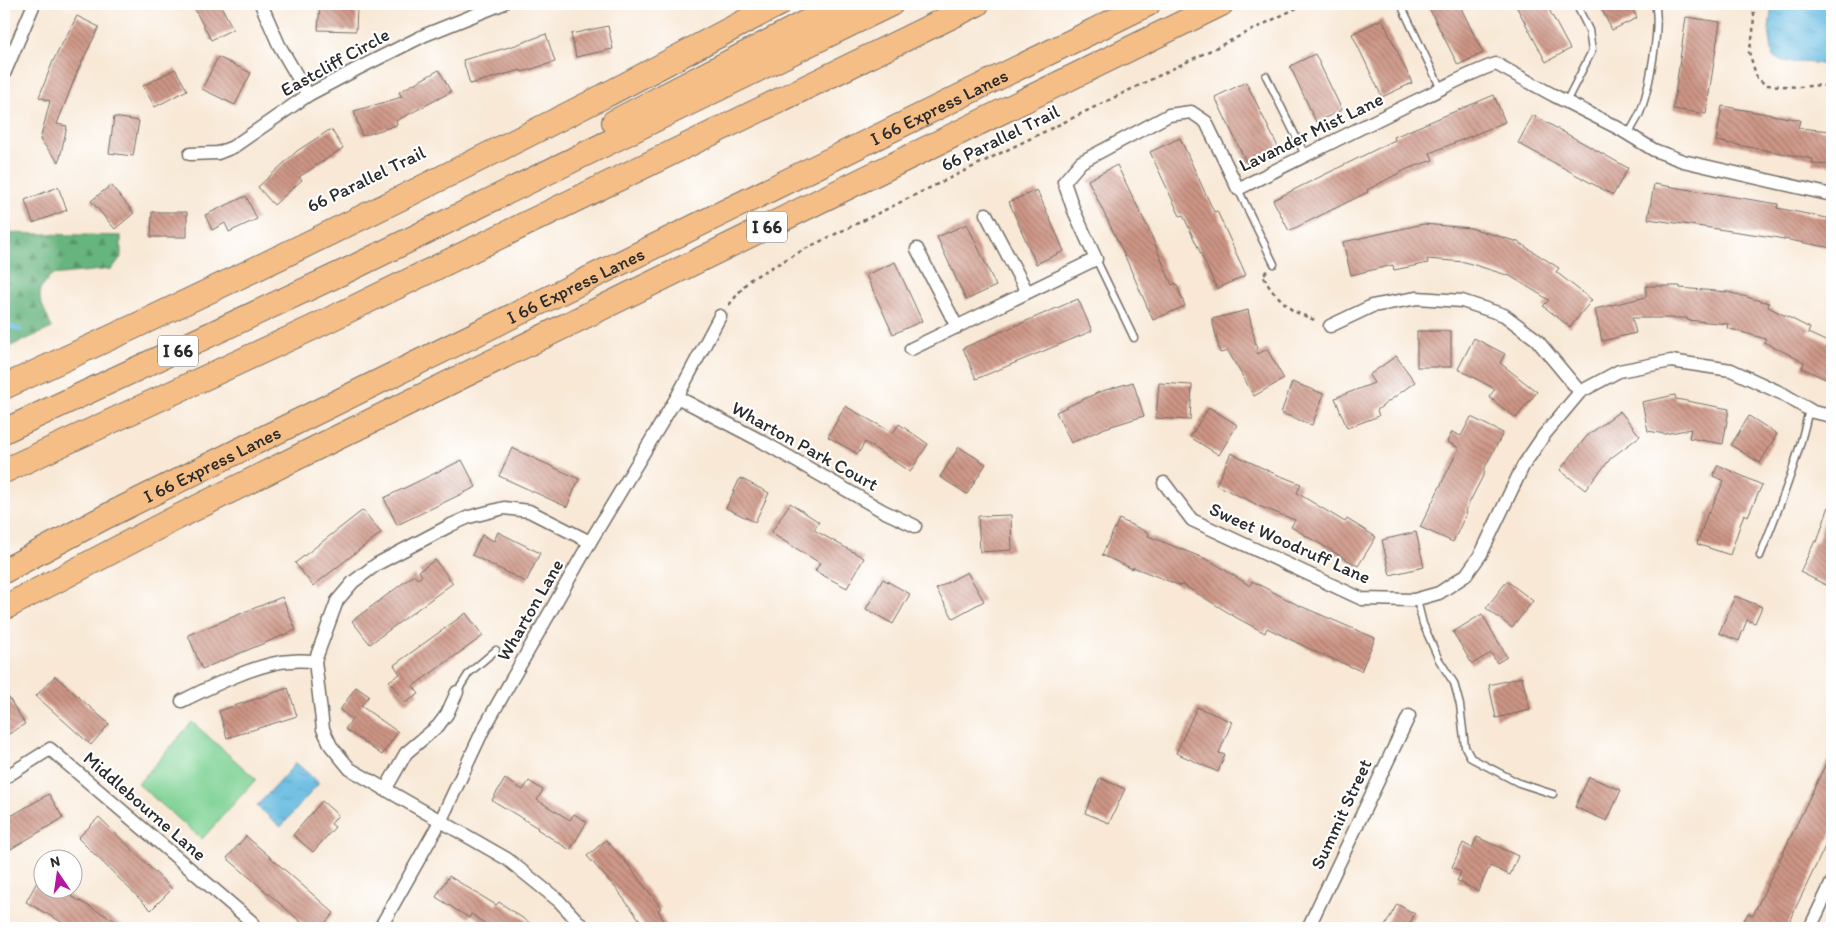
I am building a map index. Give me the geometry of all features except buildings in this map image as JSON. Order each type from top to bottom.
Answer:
[{"type":"highway","points":[[4,387],[212,290],[436,181],[779,4]]},
{"type":"highway","points":[[350,269],[601,129],[841,4]]},
{"type":"highway","name":"I 66","points":[[4,431],[350,269],[892,4]]},
{"type":"highway","points":[[4,471],[310,330],[976,4]]},
{"type":"highway","name":"I 66 Express Lanes","points":[[4,571],[105,517],[1148,4]]},
{"type":"highway","name":"I 66","points":[[4,608],[168,522],[312,450],[1222,4]]},
{"type":"highway","points":[[4,559],[105,517]]},
{"type":"street","points":[[4,74],[34,4]]},
{"type":"street","points":[[261,4],[279,45],[308,96]]},
{"type":"street","name":"Eastcliff Circle","points":[[190,154],[218,153],[233,147],[308,96],[425,35],[502,4]]},
{"type":"street","name":"Lavander Mist Lane","points":[[1096,259],[1074,211],[1064,182],[1081,162],[1169,115],[1191,112],[1206,122],[1238,189],[1474,71],[1496,64],[1629,134],[1654,150],[1683,160],[1832,195]]},
{"type":"street","points":[[986,214],[1027,292]]},
{"type":"street","points":[[916,249],[957,327]]},
{"type":"street","points":[[911,349],[1096,259]]},
{"type":"street","points":[[1330,326],[1372,306],[1417,298],[1462,301],[1504,315],[1536,339],[1580,392]]},
{"type":"street","name":"Wharton Lane","points":[[380,928],[441,820],[483,730],[590,542],[677,397],[720,316]]},
{"type":"street","name":"Sweet Woodruff Lane","points":[[1164,483],[1192,520],[1362,598],[1416,600],[1439,593],[1466,575],[1481,554],[1523,466],[1544,435],[1580,392],[1619,371],[1671,361],[1731,370],[1783,394],[1809,409],[1832,416]]},
{"type":"street","name":"Wharton Park Court","points":[[677,397],[763,442],[883,511],[915,526]]},
{"type":"street","points":[[584,928],[559,901],[507,859],[350,769],[331,746],[323,729],[315,661],[337,601],[353,582],[377,564],[469,516],[504,508],[529,511],[590,542]]},
{"type":"street","points":[[182,701],[212,686],[264,666],[290,660],[315,661]]},
{"type":"street","points":[[385,790],[406,753],[438,726],[457,692]]},
{"type":"street","name":"Summit Street","points":[[1308,928],[1409,716]]},
{"type":"street","name":"Middlebourne Lane","points":[[4,778],[50,749],[252,922],[248,928]]},
{"type":"street","points":[[1810,928],[1832,882]]},
{"type":"lane","points":[[1566,102],[1592,51],[1589,30],[1576,4]]},
{"type":"lane","points":[[1629,134],[1640,112],[1648,80],[1656,35],[1655,4]]},
{"type":"lane","points":[[1403,9],[1441,89]]},
{"type":"lane","points":[[1266,76],[1305,155]]},
{"type":"lane","points":[[1238,189],[1274,264]]},
{"type":"lane","points":[[1096,259],[1134,338]]},
{"type":"lane","points":[[1760,556],[1802,443],[1809,409]]},
{"type":"lane","points":[[1416,600],[1427,633],[1439,660],[1454,683],[1460,705],[1466,747],[1471,758],[1519,782],[1553,794]]},
{"type":"lane","points":[[457,692],[469,673],[496,650]]},
{"type":"path","name":"66 Parallel Trail","points":[[720,316],[749,280],[805,249],[1305,4]]},
{"type":"path","points":[[1671,6],[1676,4]]},
{"type":"path","points":[[1752,4],[1754,10],[1753,34],[1749,52],[1758,78],[1766,85],[1800,87],[1821,85],[1832,88]]},
{"type":"path","points":[[1274,264],[1263,275],[1271,290],[1293,311],[1330,326]]},
{"type":"green space","points":[[4,233],[121,236],[121,257],[112,269],[51,275],[40,289],[40,300],[52,328],[4,349]]},
{"type":"green space","points":[[192,722],[256,779],[202,839],[138,784]]},
{"type":"water","points":[[1772,4],[1832,4],[1832,69],[1818,64],[1788,62],[1773,57],[1769,30]]},
{"type":"water","points":[[296,763],[319,783],[281,827],[257,806]]},
{"type":"waterway","points":[[4,324],[20,330]]}]
